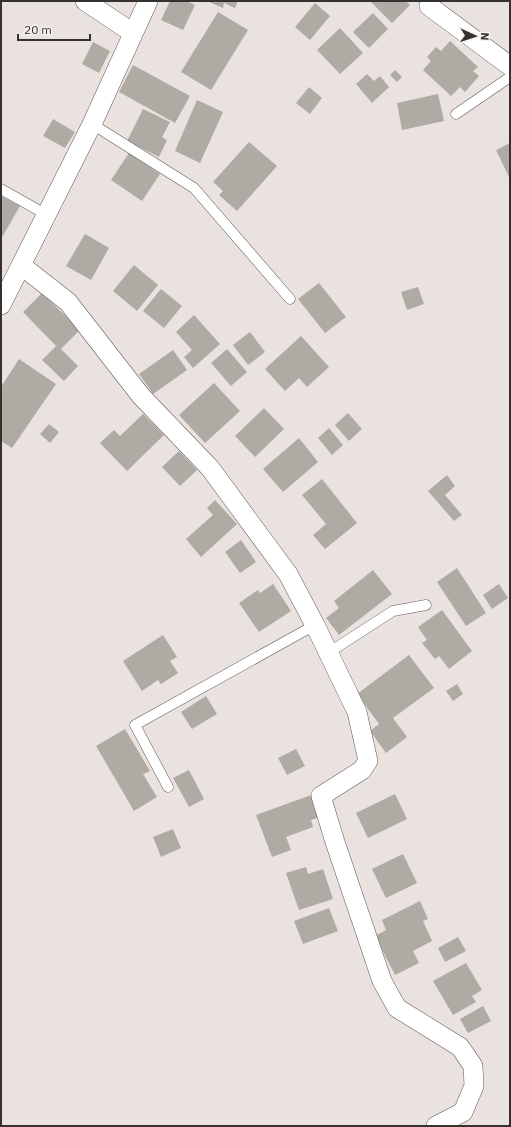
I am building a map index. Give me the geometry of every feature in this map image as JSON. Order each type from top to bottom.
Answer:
[{"type":"street","points":[[85,1],[133,33]]},
{"type":"street","points":[[1,305],[22,266],[92,124],[148,1]]},
{"type":"street","points":[[429,6],[510,66]]},
{"type":"street","points":[[22,266],[68,302],[141,396],[210,468],[288,574],[315,625],[357,712],[368,761],[362,770],[321,796],[382,981],[396,1008],[460,1047],[473,1066],[474,1086],[463,1112],[436,1126]]},
{"type":"lane","points":[[456,114],[510,77]]},
{"type":"lane","points":[[92,124],[194,188],[290,299]]},
{"type":"lane","points":[[1,189],[47,215]]},
{"type":"lane","points":[[328,653],[394,611],[426,606]]},
{"type":"lane","points":[[168,787],[135,725],[315,625]]},
{"type":"building","points":[[170,1],[187,1],[195,5],[183,30],[161,20]]},
{"type":"building","points":[[207,1],[238,1],[235,8],[224,3],[223,8]]},
{"type":"building","points":[[370,1],[406,1],[410,5],[392,23]]},
{"type":"building","points":[[315,3],[330,16],[310,40],[295,27]]},
{"type":"building","points":[[218,12],[248,30],[211,90],[181,72]]},
{"type":"building","points":[[373,13],[388,29],[369,48],[353,32]]},
{"type":"building","points":[[340,28],[363,53],[340,74],[317,50]]},
{"type":"building","points":[[450,41],[478,67],[473,71],[479,76],[465,92],[460,87],[451,96],[423,70],[431,61],[427,57],[436,47],[441,51]]},
{"type":"building","points":[[93,42],[110,51],[99,73],[82,64]]},
{"type":"building","points":[[133,65],[190,96],[175,123],[119,92]]},
{"type":"building","points":[[395,70],[402,77],[397,82],[390,75]]},
{"type":"building","points":[[367,74],[374,81],[380,76],[389,87],[372,103],[356,84]]},
{"type":"building","points":[[309,87],[322,98],[310,114],[296,103]]},
{"type":"building","points":[[438,94],[444,121],[402,130],[397,103]]},
{"type":"building","points":[[197,100],[223,112],[200,163],[175,151]]},
{"type":"building","points":[[143,109],[170,122],[162,137],[167,140],[159,157],[127,141]]},
{"type":"building","points":[[53,119],[75,132],[65,148],[43,136]]},
{"type":"building","points":[[249,142],[277,166],[237,211],[219,195],[223,191],[213,182]]},
{"type":"building","points":[[510,143],[510,179],[496,150]]},
{"type":"building","points":[[129,153],[160,174],[142,201],[111,180]]},
{"type":"building","points":[[1,196],[20,206],[1,239]]},
{"type":"building","points":[[85,234],[109,248],[91,280],[66,266]]},
{"type":"building","points":[[134,265],[158,285],[137,311],[113,291]]},
{"type":"building","points":[[319,283],[346,317],[325,333],[298,299]]},
{"type":"building","points":[[418,287],[424,304],[407,310],[401,292]]},
{"type":"building","points":[[161,289],[182,306],[164,328],[143,311]]},
{"type":"building","points":[[42,293],[80,330],[61,349],[78,366],[64,381],[42,360],[56,346],[23,312]]},
{"type":"building","points":[[194,315],[220,344],[193,368],[184,357],[192,350],[176,332]]},
{"type":"building","points":[[250,332],[265,352],[248,365],[233,345]]},
{"type":"building","points":[[301,336],[329,367],[307,387],[299,378],[285,391],[265,369]]},
{"type":"building","points":[[227,349],[247,372],[231,386],[211,363]]},
{"type":"building","points":[[173,350],[187,370],[153,394],[139,374]]},
{"type":"building","points":[[19,359],[56,384],[12,448],[1,441],[1,387]]},
{"type":"building","points":[[214,383],[240,411],[205,443],[179,415]]},
{"type":"building","points":[[264,408],[284,429],[255,457],[235,436]]},
{"type":"building","points":[[348,413],[362,429],[349,441],[335,425]]},
{"type":"building","points":[[143,414],[164,435],[127,471],[100,443],[114,430],[120,436]]},
{"type":"building","points":[[49,424],[59,432],[50,443],[40,434]]},
{"type":"building","points":[[329,428],[343,445],[332,455],[318,438]]},
{"type":"building","points":[[299,438],[318,462],[283,492],[263,469]]},
{"type":"building","points":[[179,451],[197,470],[180,486],[162,467]]},
{"type":"building","points":[[447,475],[455,486],[445,495],[462,515],[454,521],[428,491]]},
{"type":"building","points":[[322,479],[357,523],[325,549],[313,535],[326,524],[302,495]]},
{"type":"building","points":[[215,500],[237,524],[201,557],[186,539],[213,515],[207,508]]},
{"type":"building","points":[[241,540],[256,562],[240,573],[225,552]]},
{"type":"building","points":[[457,568],[486,613],[466,626],[437,582]]},
{"type":"building","points":[[373,570],[392,594],[339,635],[326,618],[339,608],[334,601]]},
{"type":"building","points":[[273,584],[291,611],[259,632],[239,603],[258,590],[260,593]]},
{"type":"building","points":[[499,584],[508,598],[492,609],[483,595]]},
{"type":"building","points":[[442,610],[472,651],[449,669],[439,656],[435,659],[422,643],[427,640],[418,627]]},
{"type":"building","points":[[163,635],[177,657],[170,661],[178,673],[161,684],[158,680],[142,691],[123,661]]},
{"type":"building","points":[[409,655],[434,688],[393,718],[407,737],[386,753],[370,731],[379,724],[357,694]]},
{"type":"building","points":[[457,684],[463,694],[453,701],[446,691]]},
{"type":"building","points":[[206,696],[217,714],[192,729],[181,712]]},
{"type":"building","points":[[125,729],[150,771],[143,774],[157,797],[134,811],[96,746]]},
{"type":"building","points":[[296,749],[305,766],[287,775],[278,758]]},
{"type":"building","points":[[189,770],[204,799],[189,807],[173,778]]},
{"type":"building","points":[[395,794],[407,819],[368,838],[356,813]]},
{"type":"building","points":[[311,795],[320,817],[311,820],[313,827],[286,837],[291,850],[272,857],[256,815]]},
{"type":"building","points":[[173,829],[181,848],[161,857],[153,837]]},
{"type":"building","points":[[403,854],[417,883],[386,898],[372,869]]},
{"type":"building","points":[[306,867],[308,874],[323,869],[333,899],[299,910],[286,873]]},
{"type":"building","points":[[420,901],[428,919],[423,921],[432,941],[413,951],[419,963],[395,975],[375,936],[386,930],[382,920]]},
{"type":"building","points":[[329,908],[338,931],[303,944],[294,921]]},
{"type":"building","points":[[458,937],[466,951],[445,962],[438,948]]},
{"type":"building","points":[[466,963],[482,990],[472,996],[476,1002],[453,1015],[433,981]]},
{"type":"building","points":[[483,1006],[491,1021],[468,1033],[460,1019]]}]
